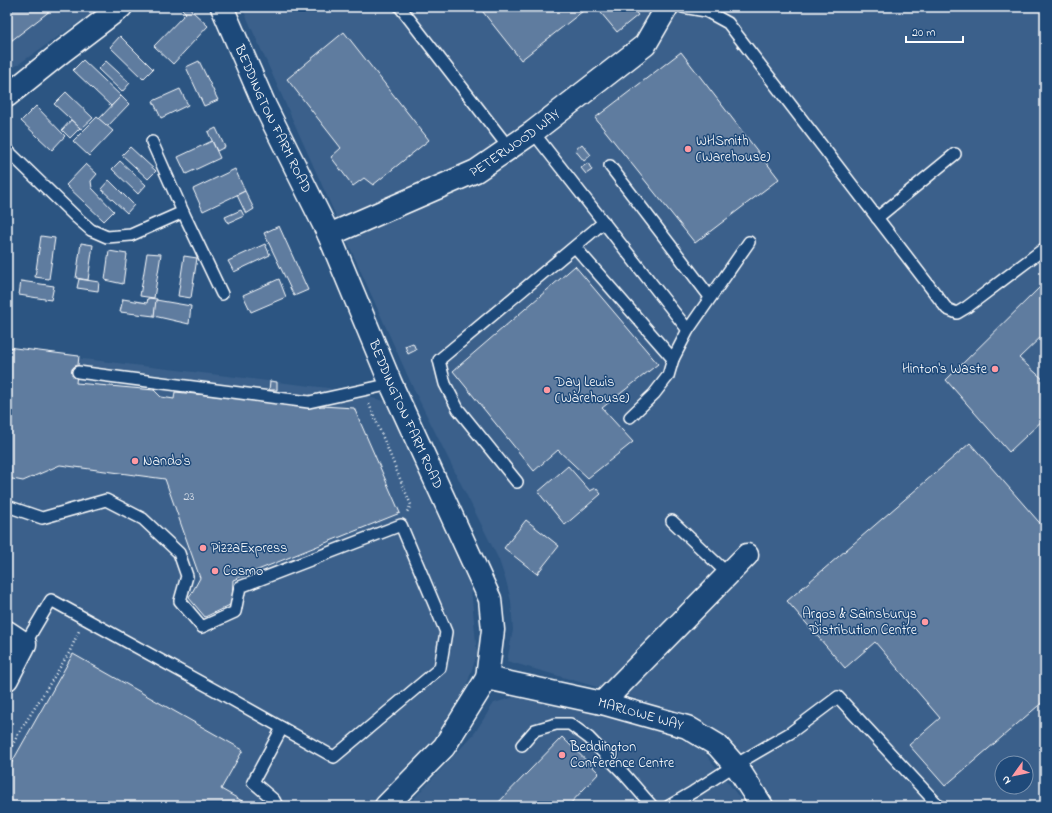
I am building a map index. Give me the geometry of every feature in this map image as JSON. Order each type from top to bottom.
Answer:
[{"type":"street","points":[[7,96],[62,51],[121,7]]},
{"type":"street","name":"BEDDINGTON FARM ROAD","points":[[222,7],[265,106],[329,235],[391,384],[490,599],[493,630],[487,678],[444,747],[386,806]]},
{"type":"street","name":"PETERWOOD WAY","points":[[329,235],[476,171],[533,132],[645,45],[667,7]]},
{"type":"street","points":[[602,703],[747,555]]},
{"type":"street","points":[[7,632],[26,644],[7,679]]},
{"type":"street","name":"MARLOWE WAY","points":[[487,678],[602,703],[687,727],[717,745],[735,765],[762,806]]},
{"type":"lane","points":[[400,7],[509,148]]},
{"type":"lane","points":[[683,7],[706,11],[728,24],[947,309],[957,313],[967,307],[1045,248]]},
{"type":"lane","points":[[533,132],[688,330]]},
{"type":"lane","points":[[152,142],[222,294]]},
{"type":"lane","points":[[7,150],[76,218],[91,230],[107,237],[131,235],[183,212]]},
{"type":"lane","points":[[877,218],[955,154]]},
{"type":"lane","points":[[610,166],[710,298]]},
{"type":"lane","points":[[517,482],[458,410],[444,384],[439,360],[604,222]]},
{"type":"lane","points":[[630,417],[654,394],[668,376],[673,359],[688,330],[749,242]]},
{"type":"lane","points":[[575,247],[673,359]]},
{"type":"lane","points":[[78,372],[309,402],[391,384]]},
{"type":"lane","points":[[7,506],[42,518],[106,500],[143,519],[179,553],[187,576],[180,601],[202,627],[235,612],[240,587],[401,525],[446,632],[440,668],[334,757],[51,600],[26,644]]},
{"type":"lane","points":[[672,520],[728,574]]},
{"type":"lane","points":[[670,806],[735,765],[790,733],[838,697],[939,806]]},
{"type":"lane","points":[[522,745],[535,730],[556,724],[570,724],[589,738],[624,774],[652,806]]},
{"type":"lane","points":[[277,806],[274,800],[253,782],[282,728]]},
{"type":"path","points":[[363,390],[411,505],[401,525]]},
{"type":"path","points":[[7,757],[17,736],[69,653],[84,618]]},
{"type":"shaded area","points":[[7,7],[101,7],[7,72]]},
{"type":"shaded area","points":[[242,7],[1045,7],[1045,806],[773,806],[732,742],[635,698],[507,661],[513,630],[511,601],[499,560],[415,392]]},
{"type":"shaded area","points":[[7,350],[328,388],[385,401],[471,589],[477,654],[461,703],[433,745],[370,806],[7,806]]},
{"type":"shaded area","points":[[524,694],[670,735],[701,748],[746,806],[407,806],[474,734],[494,703]]},
{"type":"building","points":[[7,7],[55,7],[7,44]]},
{"type":"building","points":[[180,7],[192,7],[191,10],[208,26],[173,64],[154,46],[186,13]]},
{"type":"building","points":[[479,7],[588,7],[521,60]]},
{"type":"building","points":[[596,7],[631,7],[638,15],[617,32]]},
{"type":"building","points":[[344,32],[429,140],[373,185],[364,178],[353,186],[331,157],[341,148],[287,79]]},
{"type":"building","points":[[120,36],[153,69],[143,79],[110,47]]},
{"type":"building","name":"WHSmith (Warehouse)","points":[[681,52],[779,179],[695,243],[595,118]]},
{"type":"building","points":[[83,60],[121,96],[111,106],[73,70]]},
{"type":"building","points":[[106,61],[130,83],[122,92],[98,69]]},
{"type":"building","points":[[199,61],[218,100],[204,106],[186,67]]},
{"type":"building","points":[[180,89],[188,105],[161,118],[153,101]]},
{"type":"building","points":[[66,92],[93,118],[81,129],[54,104]]},
{"type":"building","points":[[121,96],[129,104],[107,127],[99,119]]},
{"type":"building","points":[[36,106],[65,136],[52,150],[21,121]]},
{"type":"building","points":[[97,117],[113,131],[89,156],[73,141]]},
{"type":"building","points":[[71,120],[80,128],[70,138],[62,130]]},
{"type":"building","points":[[216,128],[225,147],[217,151],[208,132]]},
{"type":"building","points":[[212,141],[220,158],[186,174],[178,157]]},
{"type":"building","points":[[582,144],[591,155],[584,161],[575,150]]},
{"type":"building","points":[[130,147],[156,171],[148,179],[122,155]]},
{"type":"building","points":[[120,161],[146,185],[138,194],[112,169]]},
{"type":"building","points":[[588,163],[592,170],[586,174],[581,168]]},
{"type":"building","points":[[86,164],[97,174],[91,181],[92,188],[114,211],[104,221],[66,185]]},
{"type":"building","points":[[235,169],[245,191],[203,211],[193,189]]},
{"type":"building","points":[[109,180],[134,205],[127,213],[101,189]]},
{"type":"building","points":[[245,191],[254,209],[246,214],[237,195]]},
{"type":"building","points":[[241,210],[244,216],[228,223],[225,217]]},
{"type":"building","points":[[279,226],[308,290],[294,296],[264,233]]},
{"type":"building","points":[[41,236],[55,238],[49,279],[35,277]]},
{"type":"building","points":[[81,243],[93,245],[88,280],[76,278]]},
{"type":"building","points":[[265,244],[270,255],[234,272],[228,261]]},
{"type":"building","points":[[109,251],[127,254],[123,284],[105,280]]},
{"type":"building","points":[[147,253],[161,254],[154,298],[140,296]]},
{"type":"building","points":[[184,256],[197,258],[191,298],[178,296]]},
{"type":"building","name":"Day Lewis (Warehouse)","points":[[575,266],[658,364],[602,408],[633,442],[588,478],[558,450],[534,471],[453,371]]},
{"type":"building","points":[[79,279],[99,282],[98,291],[77,288]]},
{"type":"building","points":[[279,279],[286,297],[251,312],[243,295]]},
{"type":"building","points":[[21,281],[54,286],[51,300],[19,295]]},
{"type":"building","name":"Hinton's Waste","points":[[1045,282],[1045,333],[1019,358],[1045,381],[1045,418],[1009,452],[946,380]]},
{"type":"building","points":[[148,298],[157,299],[154,316],[120,312],[123,299],[147,303]]},
{"type":"building","points":[[156,300],[191,306],[189,324],[154,316]]},
{"type":"building","points":[[413,343],[416,350],[408,354],[405,346]]},
{"type":"building","points":[[7,347],[79,356],[76,383],[154,390],[161,397],[174,399],[175,392],[354,408],[400,513],[233,580],[232,604],[205,617],[189,598],[200,578],[165,479],[60,465],[23,481],[7,478]]},
{"type":"building","points":[[270,381],[277,382],[277,390],[269,390]]},
{"type":"building","name":"Argos & Sainsburys Distribution Centre","points":[[970,443],[1045,529],[1045,700],[945,786],[909,745],[940,718],[875,642],[845,668],[787,601]]},
{"type":"building","points":[[568,466],[590,491],[596,488],[601,494],[565,525],[538,492]]},
{"type":"building","points":[[526,520],[559,546],[537,574],[504,548]]},
{"type":"building","points":[[73,654],[243,750],[221,789],[251,806],[7,806],[7,771]]},
{"type":"building","name":"Beddington Conference Centre","points":[[562,737],[599,773],[568,806],[495,806]]},
{"type":"place","name":"WHSmith (Warehouse)","points":[[688,149]]},
{"type":"place","name":"Hinton's Waste","points":[[995,369]]},
{"type":"place","name":"Day Lewis (Warehouse)","points":[[547,390]]},
{"type":"place","name":"Nando's","points":[[135,461]]},
{"type":"place","name":"PizzaExpress","points":[[203,548]]},
{"type":"place","name":"Cosmo","points":[[215,571]]},
{"type":"place","name":"Argos & Sainsburys Distribution Centre","points":[[925,622]]},
{"type":"place","name":"Beddington Conference Centre","points":[[562,755]]}]
